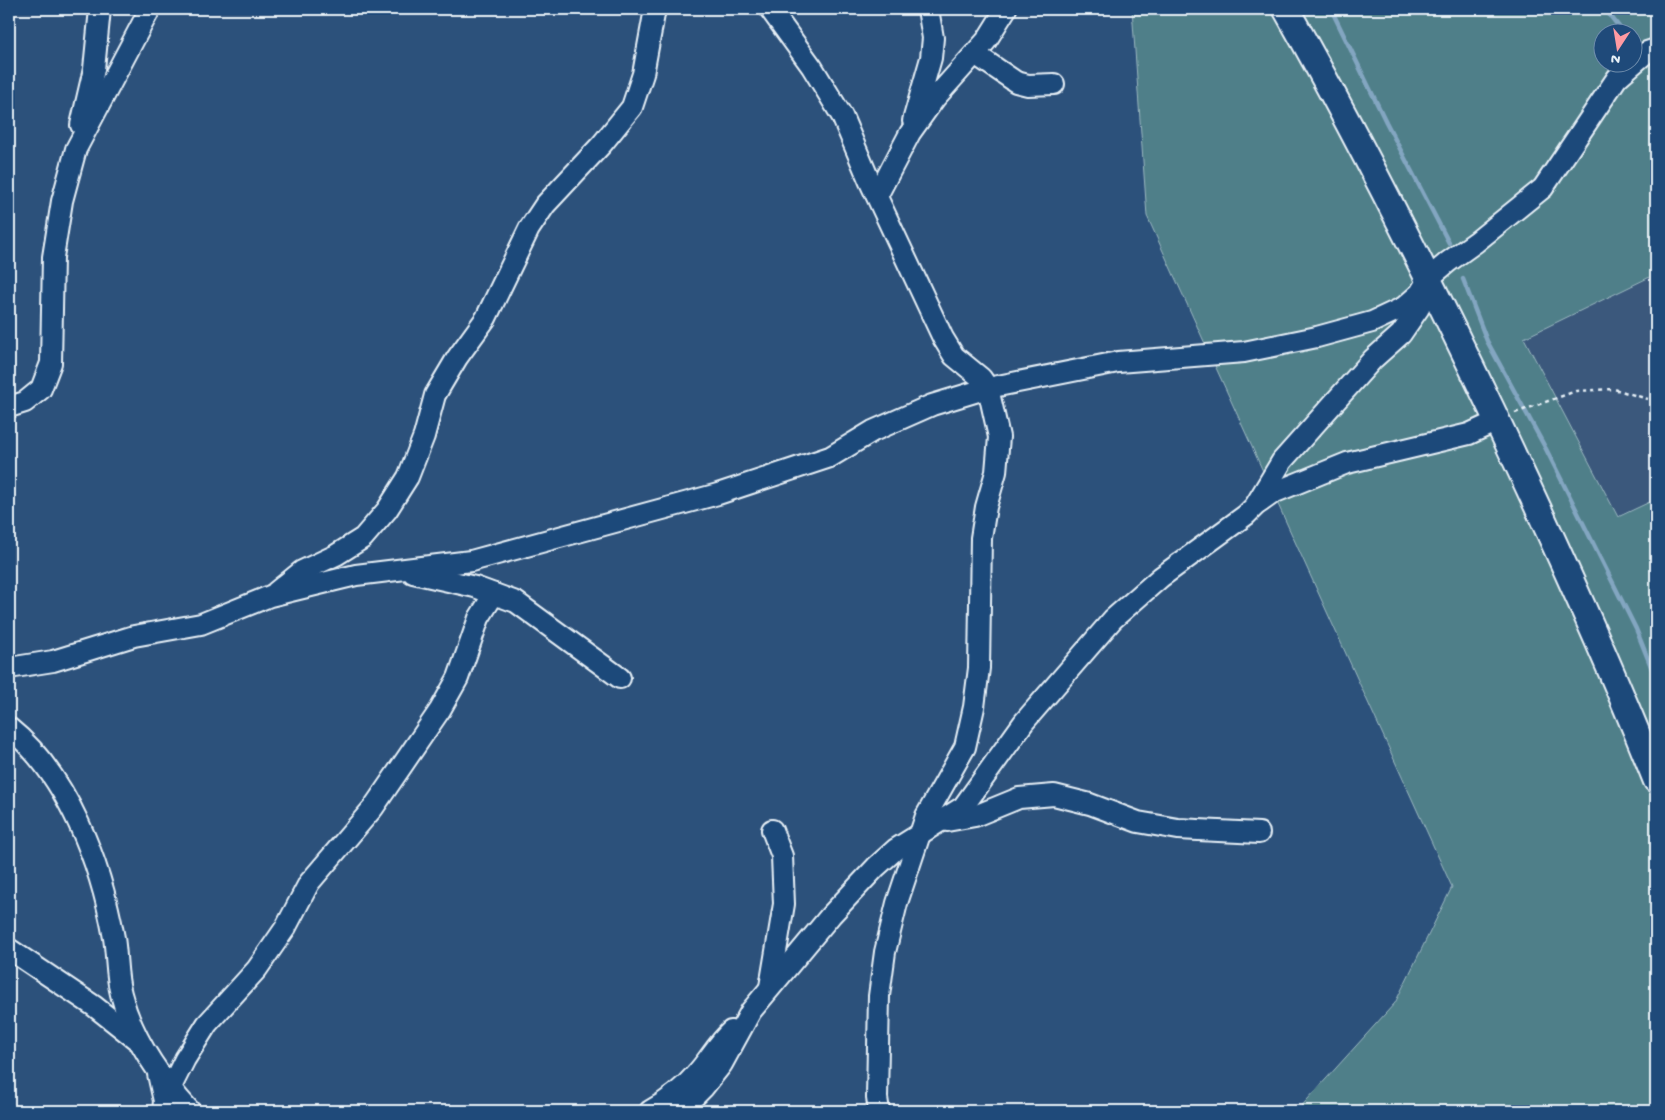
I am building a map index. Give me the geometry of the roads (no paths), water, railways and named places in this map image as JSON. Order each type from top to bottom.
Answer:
[{"type":"main road","points":[[1286,9],[1324,77],[1424,286],[1497,421],[1615,676],[1656,780]]},
{"type":"street","points":[[9,407],[25,402],[41,389],[51,363],[53,257],[62,201],[94,69],[100,9]]},
{"type":"street","points":[[76,149],[150,9]]},
{"type":"street","points":[[270,596],[302,571],[336,556],[363,538],[387,510],[408,476],[424,436],[436,395],[457,358],[486,318],[529,229],[545,205],[602,144],[632,106],[643,74],[655,9]]},
{"type":"street","points":[[771,9],[812,67],[842,116],[943,338],[954,356],[981,378],[988,388],[999,437],[996,472],[981,538],[979,668],[974,707],[965,747],[926,816],[897,903],[885,952],[879,996],[877,1098],[879,1111]]},
{"type":"street","points":[[910,133],[931,58],[933,38],[928,9]]},
{"type":"street","points":[[877,196],[910,133],[935,98],[986,41],[1006,9]]},
{"type":"street","points":[[9,668],[53,661],[134,636],[201,624],[270,596],[356,575],[471,561],[718,494],[830,457],[873,431],[932,405],[988,388],[1118,362],[1244,352],[1316,337],[1372,322],[1404,307],[1424,286],[1543,188],[1618,78],[1647,52],[1656,49]]},
{"type":"street","points":[[975,54],[1016,82],[1028,85],[1054,84]]},
{"type":"street","points":[[1255,506],[1282,461],[1373,360],[1401,334],[1419,308],[1424,286]]},
{"type":"street","points":[[650,1111],[662,1104],[696,1075],[712,1051],[751,1011],[876,867],[920,833],[942,822],[963,807],[1024,722],[1112,619],[1161,577],[1273,494],[1347,463],[1469,434],[1497,421]]},
{"type":"street","points":[[399,570],[476,587],[516,602],[620,678]]},
{"type":"street","points":[[171,1087],[185,1058],[207,1024],[257,968],[286,927],[309,883],[373,808],[440,710],[458,678],[479,618],[494,594]]},
{"type":"street","points":[[9,728],[22,738],[44,763],[61,788],[79,825],[104,893],[114,938],[120,994],[134,1032],[157,1070],[190,1111]]},
{"type":"street","points":[[942,822],[975,816],[1019,798],[1054,795],[1090,804],[1146,823],[1178,829],[1259,834]]},
{"type":"street","points":[[770,989],[784,904],[782,856],[772,830]]},
{"type":"street","points":[[9,949],[94,1006],[141,1043]]},
{"type":"street","points":[[680,1111],[703,1088],[722,1064],[751,1011]]},
{"type":"street","points":[[157,1070],[162,1087],[163,1111]]},
{"type":"waterway","points":[[1070,11],[1075,9]]},
{"type":"waterway","points":[[1331,9],[1386,122],[1449,243]]},
{"type":"waterway","points":[[1605,9],[1615,22]]},
{"type":"waterway","points":[[1463,279],[1487,341],[1546,449],[1636,629],[1656,679]]}]
